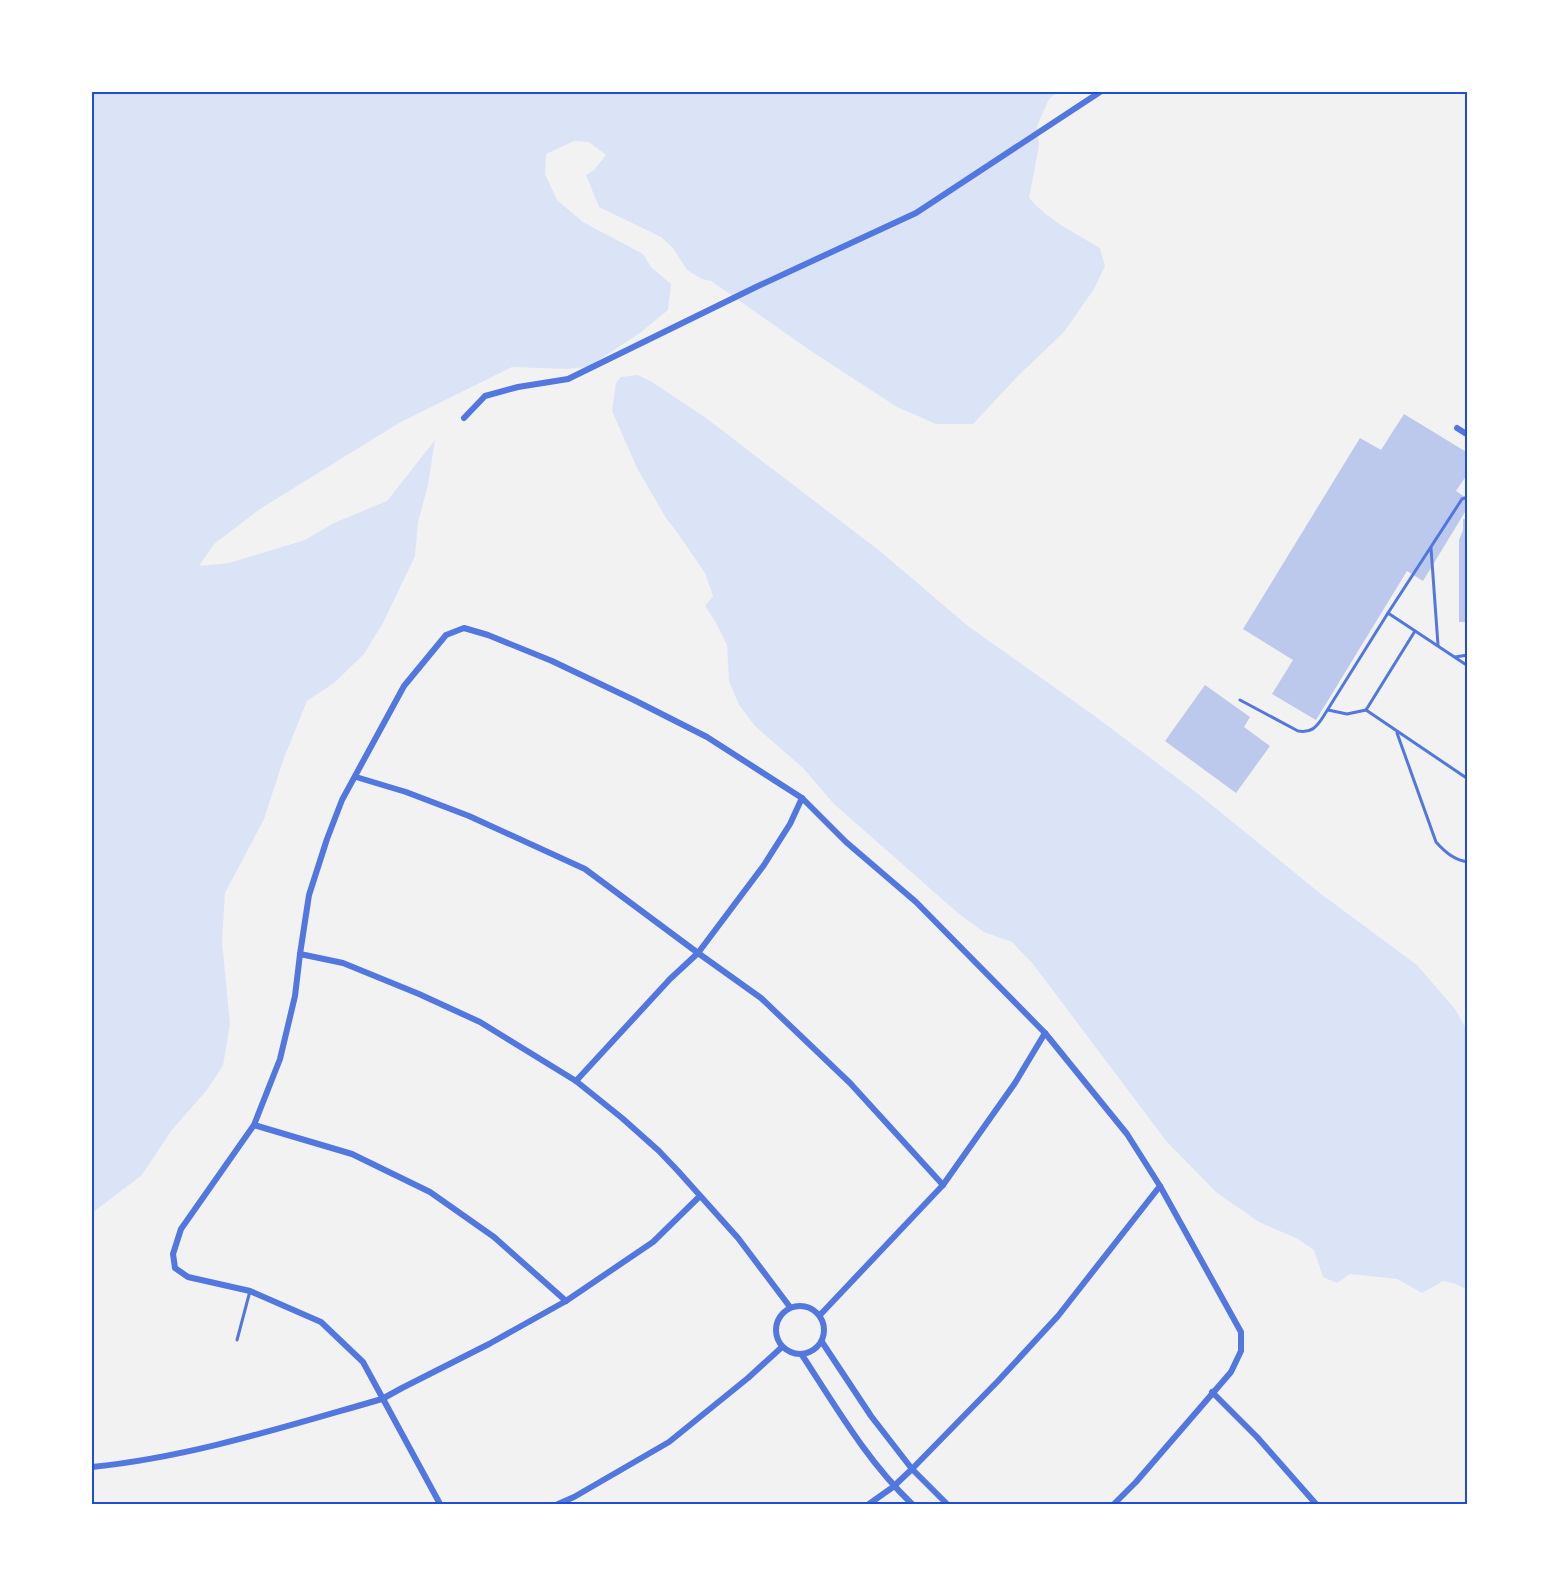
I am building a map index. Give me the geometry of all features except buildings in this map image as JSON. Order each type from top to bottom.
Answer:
[{"type":"street","points":[[464,418],[485,396],[518,387],[568,379],[756,287],[916,213],[1100,92]]},
{"type":"street","points":[[1456,428],[1467,435]]},
{"type":"street","points":[[440,1504],[363,1362],[321,1322],[250,1291],[188,1277],[175,1269],[173,1254],[181,1229],[254,1125],[280,1059],[295,996],[309,896],[342,800],[404,686],[446,635],[464,628],[488,634],[541,656],[634,700],[707,737],[802,798],[846,842],[916,902],[1045,1033],[1127,1134],[1160,1186],[1242,1332],[1241,1351],[1231,1372],[1136,1482],[1114,1504]]},
{"type":"street","points":[[356,777],[406,792],[469,816],[585,869],[761,998],[850,1083],[943,1185]]},
{"type":"street","points":[[576,1081],[698,953],[764,865],[790,824],[802,798]]},
{"type":"street","points":[[300,954],[343,963],[480,1022],[576,1081],[659,1151],[738,1239],[790,1307]]},
{"type":"street","points":[[820,1315],[943,1185],[1015,1083],[1045,1033]]},
{"type":"street","points":[[254,1125],[352,1154],[430,1192],[494,1237],[566,1301]]},
{"type":"street","points":[[870,1504],[912,1469],[1058,1316],[1160,1186]]},
{"type":"street","points":[[92,1467],[143,1461],[223,1443],[382,1399],[566,1301],[653,1242],[700,1196]]},
{"type":"street","points":[[805,1306],[820,1315],[825,1330],[822,1342],[816,1349],[802,1355],[789,1352],[782,1347],[777,1338],[776,1324],[779,1317],[790,1307],[805,1306]]},
{"type":"street","points":[[822,1342],[871,1416],[912,1469],[947,1504]]},
{"type":"street","points":[[558,1504],[669,1442],[748,1378],[782,1347]]},
{"type":"street","points":[[802,1355],[856,1438],[893,1486],[912,1504]]},
{"type":"street","points":[[1212,1392],[1257,1437],[1316,1504]]},
{"type":"lane","points":[[1240,700],[1298,731],[1307,732],[1319,724],[1462,499],[1467,497]]},
{"type":"lane","points":[[1431,547],[1438,645]]},
{"type":"lane","points":[[1388,613],[1467,666]]},
{"type":"lane","points":[[1328,710],[1347,714],[1365,710],[1415,631]]},
{"type":"lane","points":[[1455,657],[1467,655]]},
{"type":"lane","points":[[1365,710],[1467,779]]},
{"type":"lane","points":[[1396,731],[1436,842],[1446,853],[1460,861],[1467,862]]},
{"type":"lane","points":[[237,1340],[250,1291]]},
{"type":"shaded area","points":[[92,92],[1057,92],[1049,99],[1037,126],[1039,146],[1029,198],[1053,220],[1100,248],[1105,266],[1094,289],[1064,332],[973,424],[936,424],[897,407],[811,351],[711,281],[702,279],[687,270],[673,248],[661,237],[599,207],[586,175],[594,170],[606,155],[589,142],[574,141],[546,154],[545,174],[557,200],[583,222],[643,254],[651,267],[671,284],[668,310],[640,333],[588,367],[567,369],[512,367],[399,423],[260,509],[214,544],[199,566],[229,563],[305,540],[334,523],[387,501],[435,440],[428,485],[418,522],[415,556],[383,623],[364,654],[334,683],[307,701],[284,758],[264,819],[225,893],[222,941],[230,1024],[223,1066],[206,1091],[171,1131],[142,1175],[92,1213]]},
{"type":"shaded area","points":[[638,375],[706,418],[881,552],[968,626],[1092,714],[1197,793],[1321,894],[1417,965],[1455,1009],[1467,1030],[1467,1290],[1443,1281],[1422,1293],[1397,1279],[1350,1274],[1337,1283],[1323,1277],[1314,1250],[1298,1239],[1259,1222],[1217,1193],[1167,1142],[1033,964],[1012,942],[984,932],[959,914],[834,804],[803,768],[755,726],[739,705],[729,681],[727,645],[705,606],[713,596],[705,573],[666,518],[637,468],[612,411],[616,383],[621,377]]}]
